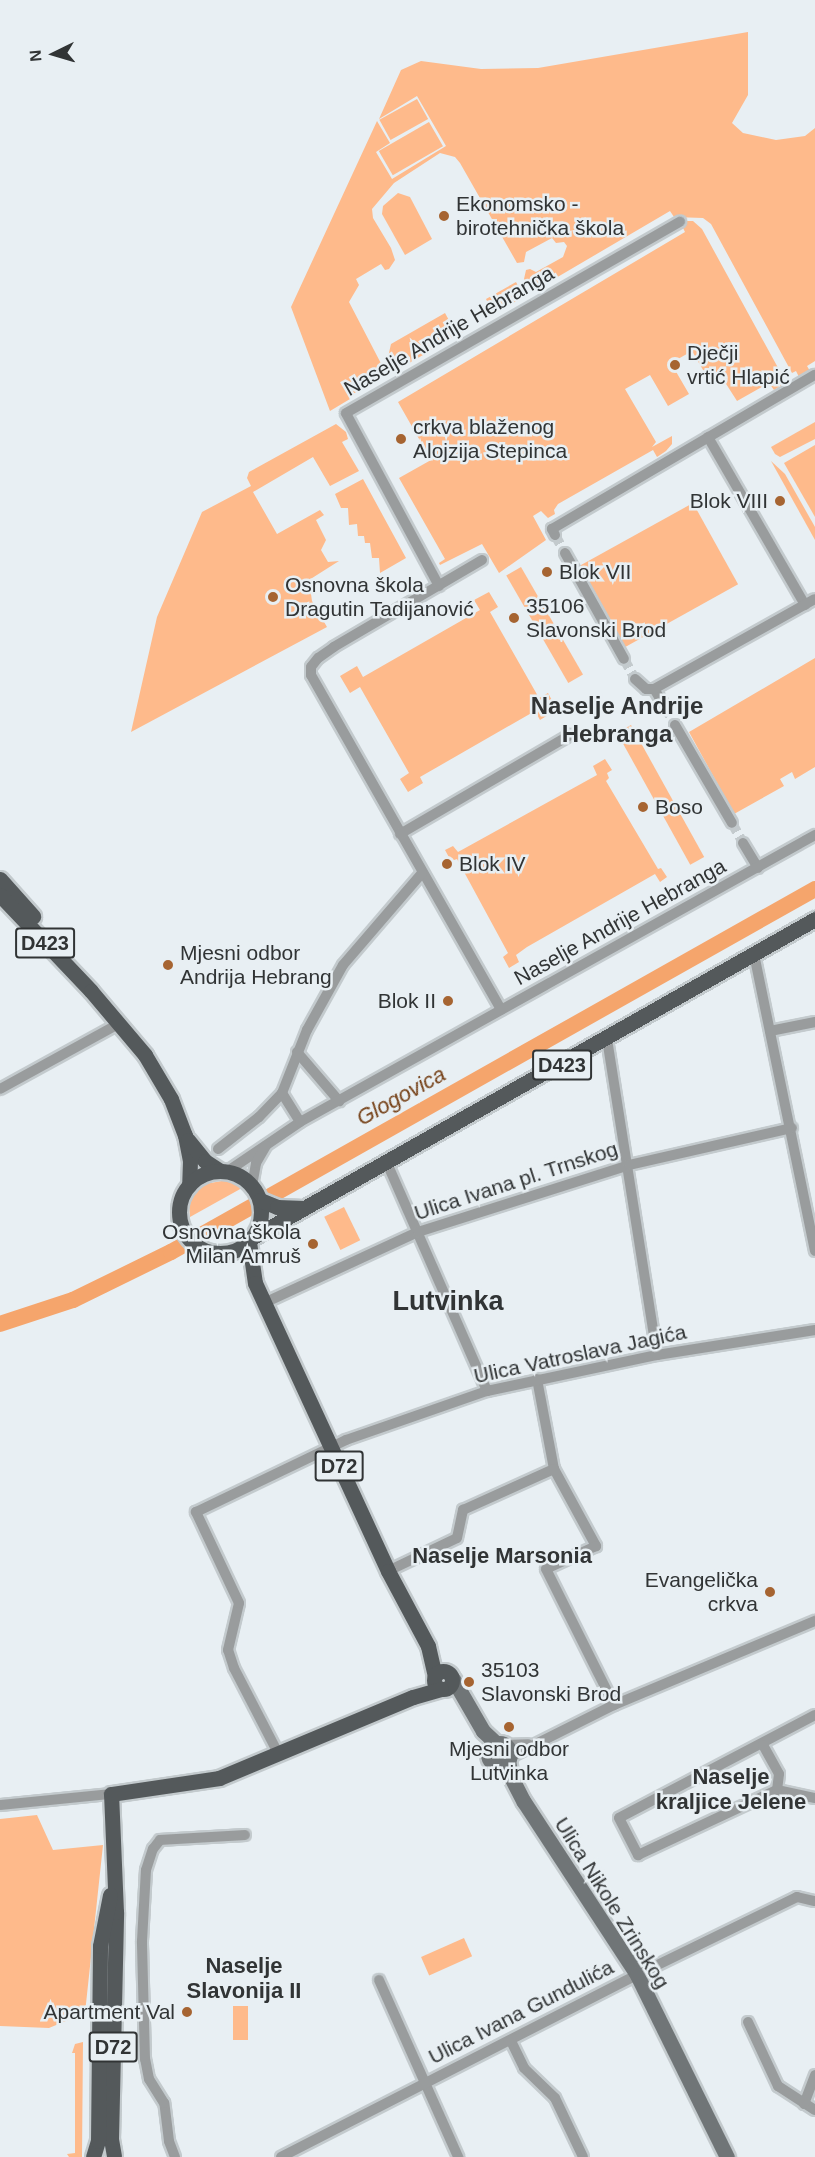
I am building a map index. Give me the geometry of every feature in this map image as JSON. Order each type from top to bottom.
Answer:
[{"type":"main road","points":[[0,879],[78,964],[91,991]]},
{"type":"main road","name":"D423","points":[[0,896],[120,1023],[158,1076],[171,1099],[185,1135],[190,1161],[189,1185],[180,1202],[179,1213],[183,1229],[202,1248],[225,1253],[607,1039],[815,919]]},
{"type":"main road","points":[[0,907],[63,976],[80,988],[91,991]]},
{"type":"main road","name":"D423","points":[[185,1135],[205,1161],[224,1171],[238,1174],[256,1192],[277,1207],[307,1208]]},
{"type":"main road","points":[[189,1185],[202,1175],[224,1171]]},
{"type":"main road","points":[[251,1239],[261,1215],[256,1192]]},
{"type":"main road","name":"Ulica Nikole Zrinskog","points":[[251,1239],[255,1283]]},
{"type":"main road","name":"Ulica Nikole Zrinskog","points":[[225,1253],[239,1263],[255,1283],[388,1571],[428,1646],[443,1681],[501,1754],[524,1802],[637,1975],[727,2157]]},
{"type":"main road","points":[[111,1794],[219,1778],[413,1697],[443,1681]]},
{"type":"main road","name":"D72","points":[[94,2157],[103,2154],[115,2157],[111,2139],[116,1912],[111,1794]]},
{"type":"main road","name":"D72","points":[[94,2157],[98,2141],[100,1946],[113,1881]]},
{"type":"street","name":"Naselje Andrije Hebranga","points":[[439,586],[346,413],[680,222]]},
{"type":"street","points":[[555,535],[552,529],[815,375]]},
{"type":"street","points":[[635,679],[646,689],[654,689],[810,602],[708,437]]},
{"type":"street","points":[[565,553],[624,659]]},
{"type":"street","name":"Naselje Andrije Hebranga","points":[[483,560],[334,647],[318,658],[311,667],[313,682],[501,1010]]},
{"type":"street","points":[[654,689],[665,707]]},
{"type":"street","points":[[675,725],[732,823]]},
{"type":"street","points":[[400,834],[570,735]]},
{"type":"street","name":"Naselje Andrije Hebranga","points":[[224,1171],[300,1122],[815,835]]},
{"type":"street","name":"Naselje Andrije Hebranga","points":[[743,843],[758,868]]},
{"type":"street","points":[[218,1149],[259,1117],[282,1093],[297,1052],[343,965],[422,873]]},
{"type":"street","points":[[754,954],[792,1128],[815,1251]]},
{"type":"street","points":[[770,1031],[815,1022]]},
{"type":"street","points":[[0,1089],[120,1023]]},
{"type":"street","points":[[607,1039],[629,1165],[657,1355]]},
{"type":"street","points":[[297,1052],[339,1101]]},
{"type":"street","points":[[282,1093],[300,1122]]},
{"type":"street","name":"Ulica Ivana pl. Trnskog","points":[[264,1303],[418,1232],[629,1165],[792,1128]]},
{"type":"street","points":[[256,1192],[256,1163],[266,1145]]},
{"type":"street","points":[[387,1163],[487,1391]]},
{"type":"street","name":"Ulica Vatroslava Jagića","points":[[278,1753],[234,1668],[228,1650],[239,1603],[196,1512],[330,1448],[487,1391],[657,1355],[815,1330]]},
{"type":"street","points":[[537,1379],[554,1469],[573,1509],[596,1546],[546,1569],[614,1705]]},
{"type":"street","points":[[388,1571],[457,1538],[463,1510],[554,1469]]},
{"type":"street","points":[[501,1754],[540,1742],[614,1705],[815,1621]]},
{"type":"street","points":[[815,1715],[763,1745],[619,1818],[638,1855],[777,1790],[815,1798]]},
{"type":"street","points":[[763,1745],[779,1774],[777,1790]]},
{"type":"street","points":[[0,1805],[111,1794]]},
{"type":"street","points":[[175,2157],[169,2141],[164,2103],[149,2079],[145,2059],[142,1941],[146,1870],[153,1849],[160,1840],[245,1835]]},
{"type":"street","name":"Ulica Ivana Gundulića","points":[[281,2157],[637,1975],[798,1897],[815,1900]]},
{"type":"street","points":[[380,1980],[458,2157]]},
{"type":"street","points":[[748,2022],[777,2086],[815,2110]]},
{"type":"street","points":[[511,2041],[525,2068],[555,2098],[583,2157]]},
{"type":"street","points":[[804,2104],[815,2075]]},
{"type":"shaded area","points":[[748,32],[748,95],[732,123],[743,133],[776,140],[805,136],[815,128],[815,361],[807,366],[810,371],[799,377],[796,371],[792,373],[711,224],[703,218],[674,217],[670,211],[532,292],[524,279],[526,270],[536,272],[563,257],[567,246],[564,242],[556,243],[552,238],[526,252],[524,262],[517,263],[460,163],[455,157],[440,153],[394,183],[372,209],[373,218],[391,248],[395,260],[389,269],[385,270],[381,264],[356,279],[359,285],[349,302],[387,375],[349,396],[350,399],[330,411],[291,307],[377,121],[390,143],[376,152],[392,179],[446,146],[417,96],[379,119],[401,70],[421,61],[481,69],[538,68]]},
{"type":"shaded area","points":[[417,99],[428,119],[391,140],[379,120]]},
{"type":"shaded area","points":[[429,122],[443,146],[393,175],[379,151]]},
{"type":"shaded area","points":[[398,193],[410,197],[432,239],[405,255],[382,214],[383,206]]},
{"type":"shaded area","points":[[693,221],[702,229],[782,375],[782,385],[774,390],[769,383],[737,401],[721,376],[710,382],[692,351],[671,363],[689,394],[668,406],[650,375],[625,389],[656,442],[652,447],[672,436],[672,444],[666,451],[657,457],[653,450],[558,504],[554,510],[555,514],[548,518],[541,511],[533,516],[546,540],[499,573],[482,544],[440,565],[439,563],[445,559],[399,478],[431,460],[398,402],[685,232],[681,224]]},
{"type":"shaded area","points":[[516,282],[524,297],[490,316],[484,305],[488,303],[486,299]]},
{"type":"shaded area","points":[[445,313],[451,324],[465,317],[470,328],[397,370],[388,357],[391,344]]},
{"type":"shaded area","points":[[815,422],[815,439],[780,457],[775,454],[771,447]]},
{"type":"shaded area","name":"Osnovna škola Dragutin Tadijanović","points":[[336,424],[346,432],[348,439],[342,442],[359,471],[330,486],[313,457],[253,492],[277,534],[320,510],[324,515],[316,520],[326,540],[321,550],[328,562],[339,561],[309,580],[312,601],[327,627],[131,732],[157,617],[202,512],[251,486],[247,478],[249,472]]},
{"type":"shaded area","points":[[815,445],[815,517],[784,463]]},
{"type":"shaded area","points":[[771,461],[785,474],[815,527],[815,540]]},
{"type":"shaded area","points":[[363,479],[406,558],[380,573],[379,558],[372,558],[370,543],[365,543],[364,536],[358,536],[357,524],[349,525],[348,508],[341,508],[335,494]]},
{"type":"shaded area","points":[[693,503],[738,584],[625,647],[580,566]]},
{"type":"shaded area","points":[[521,567],[583,674],[568,683],[506,576]]},
{"type":"shaded area","points":[[489,592],[498,607],[490,612],[539,698],[548,693],[554,704],[550,707],[553,712],[540,720],[535,711],[420,777],[423,783],[408,792],[400,779],[409,773],[360,687],[350,693],[340,676],[357,666],[363,677],[480,610],[474,600]]},
{"type":"shaded area","points":[[815,658],[815,767],[795,779],[792,772],[780,779],[784,786],[734,814],[689,732]]},
{"type":"shaded area","points":[[631,725],[704,857],[690,865],[617,733]]},
{"type":"shaded area","points":[[605,759],[612,770],[607,773],[609,778],[606,781],[658,869],[661,868],[667,877],[660,882],[655,874],[527,947],[516,955],[519,962],[509,968],[503,957],[508,953],[457,859],[451,861],[445,850],[453,846],[458,852],[597,775],[593,766]]},
{"type":"shaded area","points":[[227,1180],[242,1188],[190,1217],[189,1203],[194,1193],[205,1184]]},
{"type":"shaded area","points":[[344,1207],[360,1240],[340,1250],[324,1217]]},
{"type":"shaded area","points":[[37,1815],[53,1850],[103,1845],[85,2013],[49,2028],[0,2026],[0,1819]]},
{"type":"shaded area","points":[[464,1938],[472,1956],[429,1975],[421,1957]]},
{"type":"shaded area","points":[[233,2006],[248,2006],[248,2040],[233,2040]]},
{"type":"shaded area","points":[[83,2042],[82,2157],[69,2157],[67,2154],[75,2153],[75,2053],[72,2053],[75,2044]]},
{"type":"waterway","name":"Glogovica","points":[[0,1324],[73,1300],[171,1252],[815,889]]},
{"type":"tunnel","points":[[555,535],[565,553]]},
{"type":"tunnel","points":[[624,659],[635,679]]},
{"type":"tunnel","points":[[665,707],[675,725]]},
{"type":"tunnel","points":[[732,823],[743,843]]},
{"type":"place","name":"Ekonomsko - birotehnička škola","points":[[444,216]]},
{"type":"place","name":"Dječji vrtić Hlapić","points":[[675,365]]},
{"type":"place","name":"crkva blaženog Alojzija Stepinca","points":[[401,439]]},
{"type":"place","name":"Blok VIII","points":[[780,501]]},
{"type":"place","name":"Blok VII","points":[[547,572]]},
{"type":"place","name":"Osnovna škola Dragutin Tadijanović","points":[[273,597]]},
{"type":"place","name":"35106 Slavonski Brod","points":[[514,618]]},
{"type":"place","name":"Boso","points":[[643,807]]},
{"type":"place","name":"Blok IV","points":[[447,864]]},
{"type":"place","name":"Mjesni odbor Andrija Hebrang","points":[[168,965]]},
{"type":"place","name":"Blok II","points":[[448,1001]]},
{"type":"place","name":"Osnovna škola Milan Amruš","points":[[313,1244]]},
{"type":"place","name":"Evangelička crkva","points":[[770,1592]]},
{"type":"place","name":"35103 Slavonski Brod","points":[[469,1682]]},
{"type":"place","name":"Mjesni odbor Lutvinka","points":[[509,1727]]},
{"type":"place","name":"Apartment Val","points":[[187,2012]]},
{"type":"district","name":"Naselje Andrije Hebranga","points":[[617,720]]},
{"type":"district","name":"Lutvinka","points":[[448,1302]]},
{"type":"district","name":"Naselje Marsonia","points":[[502,1556]]},
{"type":"district","name":"Naselje kraljice Jelene","points":[[731,1788]]},
{"type":"district","name":"Naselje Slavonija II","points":[[244,1978]]}]
